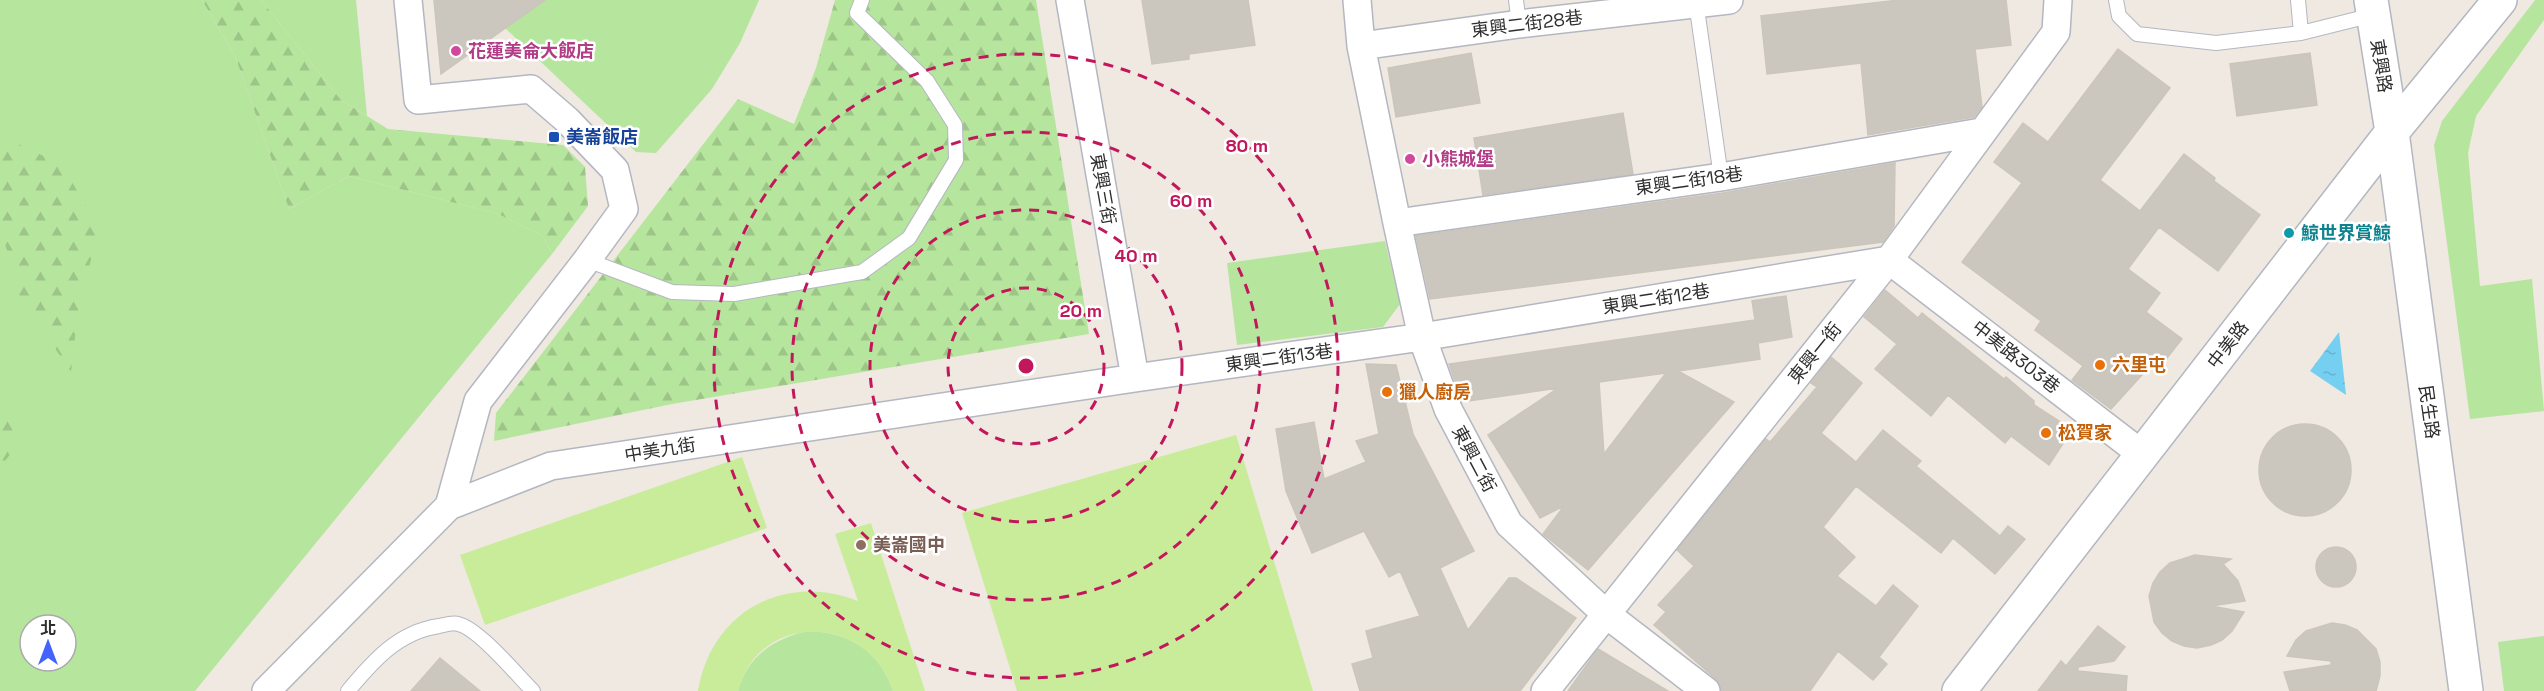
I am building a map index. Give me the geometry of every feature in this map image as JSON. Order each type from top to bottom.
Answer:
[{"type":"street","points":[[408,0],[418,100],[531,89],[567,120],[615,170],[624,209],[478,401],[449,506]]},
{"type":"street","name":"東興三街","points":[[1070,0],[1135,378]]},
{"type":"street","name":"東興二街","points":[[1357,0],[1361,46],[1422,337],[1448,409],[1509,524],[1606,614],[1706,691]]},
{"type":"street","name":"東興二街28巷","points":[[1361,46],[1518,12],[1729,0]]},
{"type":"street","name":"東興一街","points":[[1545,691],[1889,260],[2056,32],[2058,0]]},
{"type":"street","name":"中美路","points":[[1959,691],[2392,132],[2500,0]]},
{"type":"street","name":"東興路","points":[[2372,8],[2392,132]]},
{"type":"street","name":"東興二街18巷","points":[[1397,223],[1721,177],[1981,132]]},
{"type":"street","name":"民生路","points":[[2392,132],[2466,691]]},
{"type":"street","name":"東興二街12巷","points":[[1422,337],[1889,260]]},
{"type":"street","name":"中美路303巷","points":[[1889,260],[2143,455]]},
{"type":"street","name":"東興二街13巷","points":[[1135,378],[1422,337]]},
{"type":"street","name":"中美九街","points":[[266,691],[449,506],[551,466],[1135,378]]},
{"type":"lane","points":[[587,260],[672,292],[734,294],[862,272],[909,238],[956,160],[955,125],[927,81],[857,13],[862,0]]},
{"type":"lane","points":[[2116,0],[2119,16],[2137,34],[2216,43],[2301,33],[2372,8]]},
{"type":"lane","points":[[2298,0],[2301,33]]},
{"type":"lane","points":[[1697,2],[1721,177]]},
{"type":"lane","points":[[348,691],[385,649],[411,634],[457,623],[480,637],[533,691]]},
{"type":"green space","points":[[0,0],[202,0],[235,56],[289,209],[349,176],[498,214],[543,236],[552,254],[195,691],[0,691]]},
{"type":"green space","points":[[202,0],[261,0],[341,100],[388,129],[563,145],[585,167],[588,206],[552,254],[543,236],[498,214],[349,176],[289,209],[235,56]]},
{"type":"green space","points":[[261,0],[356,0],[367,116],[341,100]]},
{"type":"green space","points":[[545,0],[759,0],[740,43],[712,89],[656,153],[636,152],[505,28]]},
{"type":"green space","points":[[835,0],[1036,0],[1089,334],[672,404],[494,441],[496,413],[738,99],[794,124],[816,68]]},
{"type":"green space","points":[[2535,0],[2544,0],[2544,20],[2476,116],[2468,153],[2480,286],[2532,279],[2544,411],[2470,419],[2434,145],[2442,121]]},
{"type":"green space","points":[[0,126],[2,136],[62,165],[99,228],[78,311],[71,372],[20,297],[0,226]]},
{"type":"green space","points":[[1385,241],[1400,304],[1383,327],[1237,345],[1227,263]]},
{"type":"green space","points":[[0,399],[23,438],[1,466],[0,465]]},
{"type":"green space","points":[[1236,435],[1313,691],[1017,691],[962,513]]},
{"type":"green space","points":[[742,457],[767,528],[485,625],[460,555]]},
{"type":"green space","points":[[871,523],[925,691],[893,691],[880,666],[862,647],[839,636],[814,632],[790,635],[768,646],[750,665],[738,691],[698,691],[706,663],[718,640],[735,620],[755,606],[778,596],[804,592],[830,593],[858,601],[835,534]]},
{"type":"green space","points":[[808,631],[837,635],[861,646],[880,665],[893,691],[738,691],[748,668],[764,650],[784,638]]},
{"type":"green space","points":[[2544,636],[2544,691],[2504,691],[2498,642]]},
{"type":"water","points":[[2339,332],[2346,395],[2310,371]]},
{"type":"building","name":"花蓮美侖大飯店","points":[[434,0],[545,0],[441,74]]},
{"type":"building","points":[[1142,0],[1248,0],[1255,45],[1189,54],[1189,59],[1152,64]]},
{"type":"building","points":[[1899,0],[2006,0],[2011,45],[1975,49],[1982,107],[1974,117],[1868,135],[1861,63],[1767,74],[1761,16]]},
{"type":"building","points":[[2118,49],[2170,88],[2100,180],[2140,211],[2184,154],[2215,178],[2214,181],[2260,215],[2218,271],[2159,227],[2128,269],[2160,293],[2146,312],[2182,339],[2167,358],[2161,354],[2111,409],[2072,380],[2083,366],[2035,330],[2041,321],[1962,262],[2022,183],[1994,162],[2023,123],[2048,142]]},
{"type":"building","points":[[1471,53],[1480,103],[1396,117],[1388,68]]},
{"type":"building","points":[[2310,53],[2317,105],[2237,116],[2230,64]]},
{"type":"building","points":[[1623,113],[1633,174],[1483,195],[1474,138]]},
{"type":"building","points":[[1895,163],[1894,226],[1883,242],[1430,299],[1416,236],[1723,193]]},
{"type":"building","points":[[1885,290],[1918,318],[1922,313],[2004,379],[2006,377],[2034,401],[2034,405],[2062,423],[2064,442],[2049,465],[2011,436],[2005,443],[1948,395],[1931,416],[1875,369],[1897,344],[1864,317]]},
{"type":"building","points":[[1786,296],[1792,337],[1758,343],[1760,359],[1678,371],[1734,402],[1588,570],[1543,534],[1564,506],[1540,518],[1488,435],[1558,388],[1462,402],[1449,364],[1755,320],[1752,301]],"holes":[[[1666,373],[1604,454],[1599,382]]]},
{"type":"building","points":[[1831,357],[1862,383],[1821,433],[1856,462],[1883,430],[1921,461],[1916,466],[2000,536],[2008,526],[2025,539],[1995,574],[1953,538],[1941,553],[1856,486],[1823,527],[1855,557],[1837,576],[1876,606],[1893,585],[1918,606],[1879,657],[1887,664],[1873,680],[1838,651],[1810,691],[1721,691],[1716,679],[1654,625],[1666,612],[1658,605],[1694,566],[1677,550],[1766,439],[1770,442],[1817,387],[1811,383]]},
{"type":"building","points":[[1366,364],[1396,365],[1413,434],[1474,551],[1440,568],[1468,630],[1509,578],[1516,578],[1576,618],[1520,691],[1360,691],[1352,664],[1373,658],[1366,631],[1420,616],[1400,571],[1389,577],[1364,531],[1312,553],[1286,491],[1276,429],[1314,422],[1324,479],[1366,462],[1356,441],[1379,434]]},
{"type":"building","points":[[2305,424],[2323,427],[2338,437],[2348,452],[2351,470],[2348,488],[2338,503],[2323,513],[2305,516],[2287,513],[2272,503],[2262,488],[2259,470],[2262,452],[2272,437],[2287,427]]},
{"type":"building","points":[[2336,547],[2350,553],[2356,567],[2350,581],[2336,587],[2322,581],[2316,567],[2322,553]]},
{"type":"building","points":[[2195,555],[2231,559],[2223,564],[2238,581],[2245,601],[2211,606],[2244,612],[2232,631],[2222,640],[2197,648],[2172,641],[2162,633],[2154,622],[2149,596],[2160,572],[2170,563]]},
{"type":"building","points":[[2332,623],[2357,630],[2376,649],[2380,662],[2380,676],[2376,691],[2290,691],[2284,672],[2331,665],[2331,661],[2287,656],[2296,640],[2306,631]]},
{"type":"building","points":[[2098,626],[2125,647],[2114,661],[2078,667],[2078,671],[2127,676],[2126,691],[2038,691],[2061,661],[2066,666]]},
{"type":"building","points":[[1598,649],[1668,691],[1568,691]]},
{"type":"building","points":[[440,658],[480,691],[411,691]]},
{"type":"place","name":"花蓮美侖大飯店","points":[[456,51]]},
{"type":"place","name":"美崙飯店","points":[[554,137]]},
{"type":"place","name":"小熊城堡","points":[[1410,159]]},
{"type":"place","name":"鯨世界賞鯨","points":[[2289,233]]},
{"type":"place","name":"六里屯","points":[[2100,365]]},
{"type":"place","name":"獵人廚房","points":[[1387,392]]},
{"type":"place","name":"松賀家","points":[[2046,433]]},
{"type":"place","name":"美崙國中","points":[[861,545]]}]
